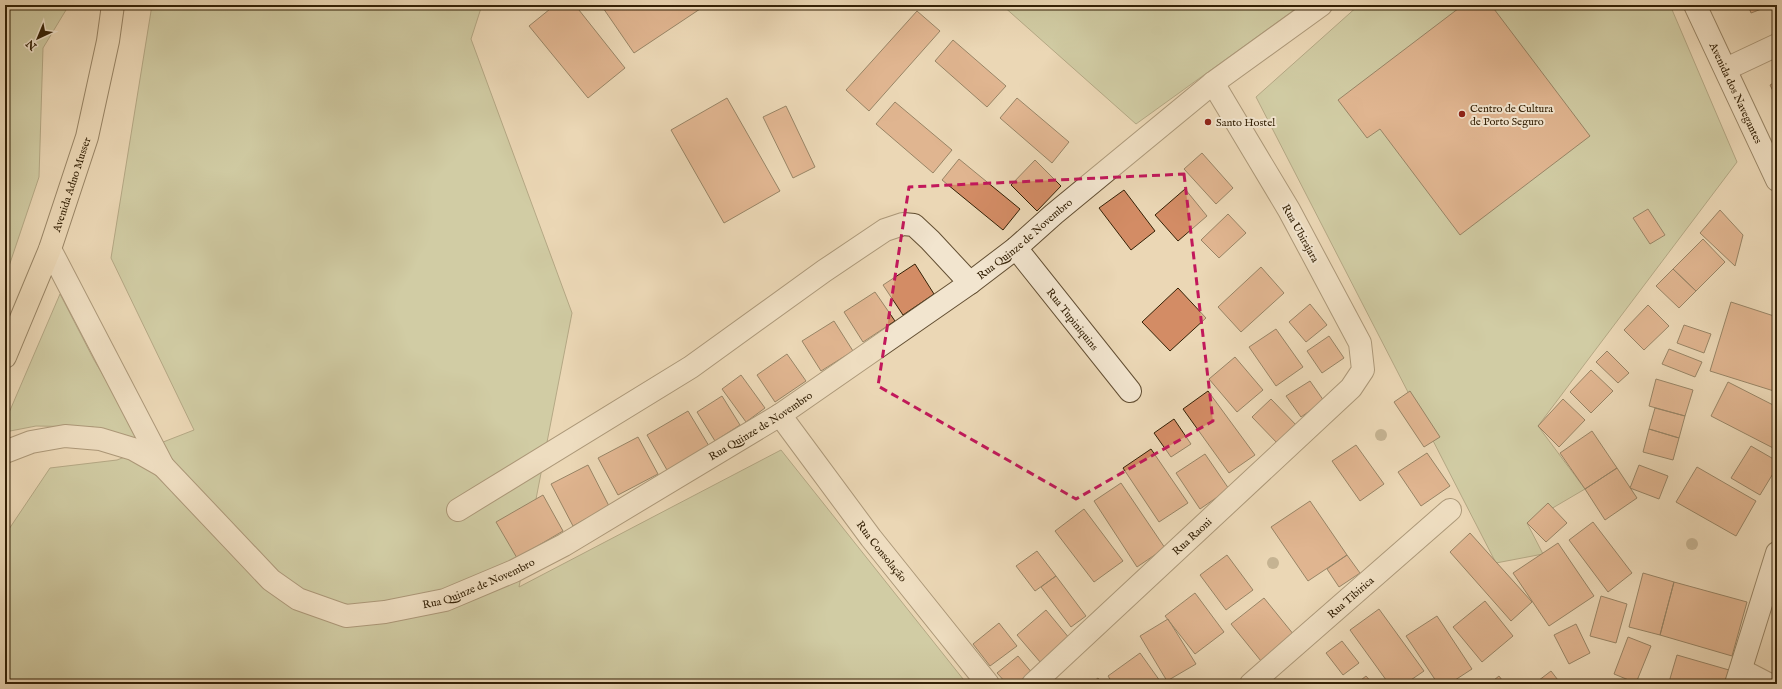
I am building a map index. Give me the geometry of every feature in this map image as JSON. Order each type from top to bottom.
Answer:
[{"type":"main road","name":"Avenida Adno Musser","points":[[5,357],[50,249],[87,137],[108,41],[113,5]]},
{"type":"street","name":"Rua Quinze de Novembro","points":[[163,466],[272,580],[298,599],[346,616],[385,612],[445,600],[514,571],[564,545],[780,415],[970,283],[1016,248],[1054,214],[1213,83],[1321,5]]},
{"type":"street","name":"Avenida dos Navegantes","points":[[1695,5],[1777,180]]},
{"type":"street","points":[[1726,69],[1777,45]]},
{"type":"street","name":"Rua Ubirajara","points":[[1213,83],[1289,210],[1360,343],[1363,370],[1351,388]]},
{"type":"street","points":[[458,510],[691,367],[824,271],[885,230],[903,224],[914,225],[970,283]]},
{"type":"street","name":"Rua Tupiniquins","points":[[1016,248],[1130,391]]},
{"type":"street","points":[[50,249],[163,466]]},
{"type":"street","name":"Rua Raoni","points":[[1033,684],[1351,388]]},
{"type":"street","name":"Rua Consolação","points":[[780,415],[871,538],[988,684]]},
{"type":"street","points":[[5,452],[31,442],[66,436],[100,439],[133,449],[163,466]]},
{"type":"street","name":"Rua Tibirica","points":[[1251,684],[1450,510]]},
{"type":"street","points":[[1768,684],[1738,677],[1777,553]]},
{"type":"highlighted area","points":[[1184,174],[1213,421],[1076,499],[878,386],[909,187]]},
{"type":"green space","points":[[5,5],[69,5],[43,48],[39,177],[5,278]]},
{"type":"green space","points":[[152,5],[482,5],[471,39],[572,313],[519,587],[781,450],[967,684],[5,684],[5,535],[50,468],[117,460],[194,430],[111,258]]},
{"type":"green space","points":[[1002,5],[1301,5],[1136,124]]},
{"type":"green space","points":[[1359,5],[1670,5],[1737,162],[1538,426],[1585,489],[1527,523],[1543,554],[1496,563],[1256,97]]},
{"type":"green space","points":[[60,294],[94,360],[144,444],[93,427],[36,426],[5,432],[5,422]]},
{"type":"building","points":[[555,5],[575,5],[625,68],[588,98],[529,26]]},
{"type":"building","points":[[601,5],[706,5],[634,53]]},
{"type":"building","name":"Centro de Cultura de Porto Seguro","points":[[1463,5],[1491,5],[1590,136],[1460,235],[1380,129],[1367,138],[1338,100]]},
{"type":"building","points":[[1748,5],[1772,5],[1751,13]]},
{"type":"building","points":[[917,11],[940,31],[869,111],[846,90]]},
{"type":"building","points":[[953,40],[1006,86],[987,107],[935,61]]},
{"type":"building","points":[[1777,81],[1777,99],[1770,85]]},
{"type":"building","points":[[727,98],[780,191],[724,223],[671,130]]},
{"type":"building","points":[[1017,98],[1069,142],[1052,163],[1000,118]]},
{"type":"building","points":[[895,102],[952,150],[933,173],[876,124]]},
{"type":"building","points":[[786,106],[815,167],[793,178],[763,117]]},
{"type":"building","points":[[1202,153],[1233,188],[1216,204],[1184,169]]},
{"type":"building","points":[[959,159],[1020,209],[1003,230],[942,180]]},
{"type":"building","points":[[1035,160],[1061,186],[1037,211],[1011,185]]},
{"type":"building","points":[[1185,189],[1207,216],[1178,241],[1155,215]]},
{"type":"building","points":[[1124,190],[1155,231],[1131,250],[1099,208]]},
{"type":"building","points":[[1648,209],[1665,235],[1650,244],[1633,218]]},
{"type":"building","points":[[1720,210],[1743,235],[1735,266],[1700,233]]},
{"type":"building","points":[[1228,214],[1246,233],[1219,258],[1201,240]]},
{"type":"building","points":[[1703,239],[1725,262],[1696,291],[1673,269]]},
{"type":"building","points":[[915,264],[934,294],[903,315],[883,285]]},
{"type":"building","points":[[1261,267],[1284,293],[1241,332],[1218,307]]},
{"type":"building","points":[[1673,269],[1696,291],[1679,308],[1656,286]]},
{"type":"building","points":[[1178,288],[1206,318],[1170,351],[1142,322]]},
{"type":"building","points":[[875,292],[895,321],[863,342],[844,312]]},
{"type":"building","points":[[1731,302],[1777,317],[1777,392],[1710,371]]},
{"type":"building","points":[[1310,304],[1327,325],[1306,342],[1289,322]]},
{"type":"building","points":[[1648,305],[1669,326],[1644,350],[1624,330]]},
{"type":"building","points":[[834,321],[853,351],[821,371],[802,341]]},
{"type":"building","points":[[1684,325],[1711,334],[1704,353],[1677,343]]},
{"type":"building","points":[[1276,329],[1303,367],[1276,386],[1249,347]]},
{"type":"building","points":[[1329,336],[1344,358],[1322,373],[1307,351]]},
{"type":"building","points":[[1669,349],[1702,362],[1695,377],[1662,364]]},
{"type":"building","points":[[1607,351],[1629,373],[1618,383],[1596,362]]},
{"type":"building","points":[[787,354],[806,381],[775,402],[757,375]]},
{"type":"building","points":[[1235,357],[1263,390],[1237,412],[1209,379]]},
{"type":"building","points":[[1591,370],[1613,391],[1591,413],[1570,392]]},
{"type":"building","points":[[741,375],[765,408],[746,422],[722,389]]},
{"type":"building","points":[[1656,379],[1693,390],[1685,416],[1649,406]]},
{"type":"building","points":[[1310,381],[1324,401],[1301,417],[1286,396]]},
{"type":"building","points":[[1728,382],[1777,407],[1777,450],[1711,416]]},
{"type":"building","points":[[1208,391],[1255,455],[1229,473],[1183,409]]},
{"type":"building","points":[[1410,391],[1440,437],[1424,447],[1394,402]]},
{"type":"building","points":[[722,396],[740,425],[715,441],[697,412]]},
{"type":"building","points":[[1271,399],[1298,427],[1279,445],[1252,417]]},
{"type":"building","points":[[1563,399],[1585,420],[1559,447],[1538,426]]},
{"type":"building","points":[[1655,408],[1685,416],[1679,438],[1649,429]]},
{"type":"building","points":[[688,411],[709,446],[667,470],[647,435]]},
{"type":"building","points":[[1174,419],[1191,444],[1171,457],[1154,433]]},
{"type":"building","points":[[1649,429],[1679,438],[1673,460],[1643,452]]},
{"type":"building","points":[[1592,431],[1617,468],[1585,489],[1560,453]]},
{"type":"building","points":[[638,437],[658,474],[618,495],[598,458]]},
{"type":"building","points":[[1356,445],[1384,484],[1360,501],[1332,461]]},
{"type":"building","points":[[1751,446],[1777,461],[1777,467],[1760,495],[1731,478]]},
{"type":"building","points":[[1151,449],[1188,503],[1159,522],[1123,468]]},
{"type":"building","points":[[1427,453],[1450,486],[1421,506],[1398,472]]},
{"type":"building","points":[[1205,454],[1229,489],[1200,509],[1176,473]]},
{"type":"building","points":[[588,465],[609,506],[573,526],[551,484]]},
{"type":"building","points":[[1639,465],[1668,476],[1659,499],[1630,488]]},
{"type":"building","points":[[1697,467],[1756,501],[1736,536],[1676,502]]},
{"type":"building","points":[[1617,468],[1637,498],[1605,520],[1585,489]]},
{"type":"building","points":[[1121,483],[1165,548],[1137,567],[1094,501]]},
{"type":"building","points":[[543,495],[563,531],[517,558],[496,522]]},
{"type":"building","points":[[1310,501],[1347,555],[1308,581],[1271,527]]},
{"type":"building","points":[[1548,503],[1567,523],[1546,542],[1527,523]]},
{"type":"building","points":[[1084,509],[1123,561],[1094,582],[1055,531]]},
{"type":"building","points":[[1593,522],[1632,573],[1608,592],[1569,540]]},
{"type":"building","points":[[1470,533],[1532,602],[1511,621],[1450,552]]},
{"type":"building","points":[[1558,543],[1594,596],[1549,626],[1513,573]]},
{"type":"building","points":[[1037,551],[1056,576],[1035,591],[1016,566]]},
{"type":"building","points":[[1227,555],[1253,590],[1226,610],[1200,575]]},
{"type":"building","points":[[1347,555],[1360,573],[1339,587],[1327,569]]},
{"type":"building","points":[[1643,573],[1674,582],[1660,635],[1629,627]]},
{"type":"building","points":[[1056,576],[1086,616],[1071,627],[1041,587]]},
{"type":"building","points":[[1674,582],[1747,602],[1732,656],[1660,635]]},
{"type":"building","points":[[1195,593],[1224,632],[1195,654],[1165,616]]},
{"type":"building","points":[[1601,596],[1627,604],[1616,643],[1590,636]]},
{"type":"building","points":[[1264,598],[1294,635],[1261,661],[1231,624]]},
{"type":"building","points":[[1485,601],[1513,636],[1482,662],[1453,627]]},
{"type":"building","points":[[1379,609],[1424,671],[1405,684],[1389,684],[1350,630]]},
{"type":"building","points":[[1046,610],[1070,639],[1041,663],[1017,635]]},
{"type":"building","points":[[1437,616],[1472,669],[1449,684],[1438,684],[1406,636]]},
{"type":"building","points":[[1168,619],[1196,664],[1167,681],[1140,636]]},
{"type":"building","points":[[999,623],[1017,646],[990,666],[973,644]]},
{"type":"building","points":[[1576,624],[1590,653],[1569,664],[1554,635]]},
{"type":"building","points":[[1628,637],[1651,646],[1636,683],[1614,674]]},
{"type":"building","points":[[1342,641],[1359,663],[1343,675],[1326,653]]},
{"type":"building","points":[[1140,653],[1160,681],[1157,684],[1113,684],[1108,676]]},
{"type":"building","points":[[1677,655],[1729,670],[1724,684],[1675,684],[1669,682]]},
{"type":"building","points":[[1018,656],[1033,674],[1021,684],[1007,684],[997,673]]},
{"type":"building","points":[[1551,671],[1561,684],[1534,684]]},
{"type":"building","points":[[1366,676],[1373,684],[1356,684]]},
{"type":"building","points":[[1499,676],[1505,684],[1489,684]]},
{"type":"building","points":[[1098,678],[1103,684],[1090,684]]},
{"type":"place","name":"Centro de Cultura de Porto Seguro","points":[[1462,114]]},
{"type":"place","name":"Santo Hostel","points":[[1208,122]]}]
